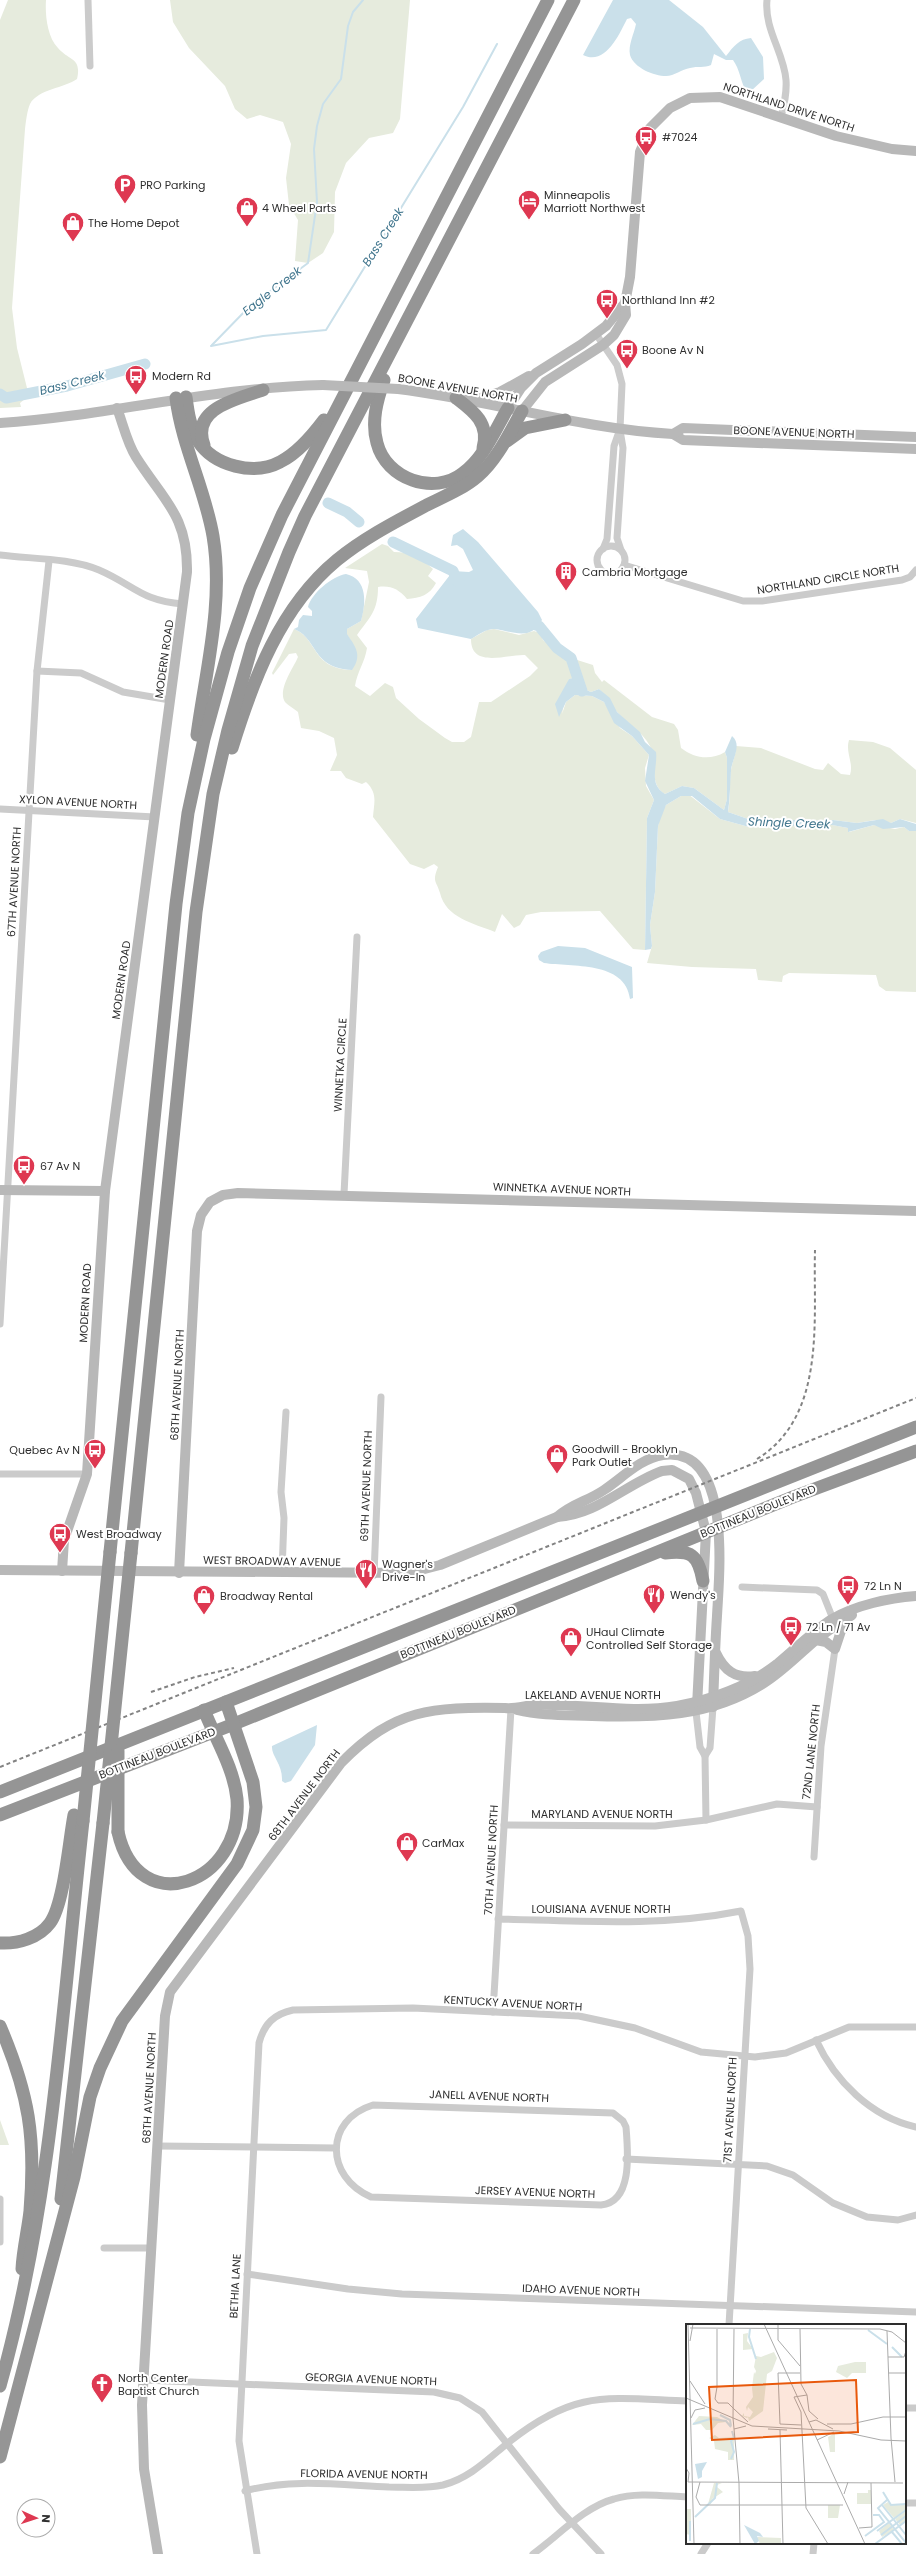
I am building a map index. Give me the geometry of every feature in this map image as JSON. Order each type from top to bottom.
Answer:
[{"type":"highway","points":[[508,77],[539,0]]},
{"type":"highway","points":[[179,877],[188,813],[204,739],[235,631],[279,520],[548,0]]},
{"type":"highway","points":[[45,2285],[64,2180],[103,1823],[196,912],[213,794],[247,662],[288,552],[574,0]]},
{"type":"highway","points":[[546,53],[580,0]]},
{"type":"highway","points":[[413,310],[391,359],[378,398],[375,431],[378,449],[396,471],[412,481],[424,483],[442,482],[456,478],[478,459],[508,408]]},
{"type":"highway","points":[[181,398],[192,428],[206,450],[221,461],[242,468],[262,467],[279,463],[291,455],[318,428],[348,386]]},
{"type":"highway","points":[[206,450],[201,433],[204,420],[209,413],[263,390]]},
{"type":"highway","points":[[0,2386],[17,2322],[31,2259],[45,2174],[79,1818],[110,1552],[179,877],[214,623],[217,578],[211,527],[200,481],[179,422],[181,398]]},
{"type":"highway","points":[[456,398],[476,413],[483,424],[484,443],[478,459]]},
{"type":"highway","points":[[213,794],[227,763],[246,706],[267,655],[282,625],[306,592],[337,560],[364,541],[478,476],[498,449],[522,411]]},
{"type":"highway","points":[[498,449],[525,428],[565,420]]},
{"type":"highway","name":"BOTTINEAU BOULEVARD","points":[[0,1792],[916,1427]]},
{"type":"highway","name":"BOTTINEAU BOULEVARD","points":[[0,1816],[234,1724],[719,1526],[916,1451]]},
{"type":"highway","points":[[651,1554],[673,1552],[690,1554],[697,1559],[703,1580]]},
{"type":"highway","points":[[124,1616],[116,1794],[118,1832],[125,1856],[133,1866],[158,1881],[171,1883],[186,1881],[200,1876],[214,1866],[231,1840],[236,1818],[237,1800],[232,1776],[204,1710]]},
{"type":"highway","points":[[0,2457],[74,2177],[94,2084],[105,2056],[132,2006],[237,1864],[253,1830],[256,1818],[254,1788],[226,1702]]},
{"type":"highway","points":[[0,1943],[31,1937],[44,1929],[53,1918],[58,1904],[79,1818]]},
{"type":"highway","points":[[0,2026],[22,2084],[30,2118],[32,2153],[29,2213],[17,2322]]},
{"type":"highway","points":[[0,2047],[13,2081],[32,2153]]},
{"type":"street","points":[[88,0],[90,66]]},
{"type":"street","points":[[767,0],[770,30],[786,80],[786,94],[781,117]]},
{"type":"street","name":"NORTHLAND DRIVE NORTH","points":[[522,411],[545,382],[603,345],[614,335],[626,315],[639,158],[646,135],[655,121],[670,108],[685,100],[712,96],[730,100],[864,144],[916,151]]},
{"type":"street","points":[[472,401],[500,392],[536,373],[596,334],[626,303]]},
{"type":"street","points":[[596,334],[617,365],[621,378],[620,429],[623,448],[617,538],[625,558],[624,564],[616,574],[604,572],[597,562],[598,556],[607,539],[614,446],[620,429]]},
{"type":"street","points":[[508,408],[521,388],[536,373]]},
{"type":"street","name":"BOONE AVENUE NORTH","points":[[0,423],[181,398],[323,385],[398,389],[456,398],[565,420],[620,429],[673,434],[683,440],[916,449]]},
{"type":"street","name":"MODERN ROAD","points":[[62,1571],[64,1540],[87,1474],[105,1191],[183,604],[188,555],[178,517],[135,456],[117,408]]},
{"type":"street","name":"BOONE AVENUE NORTH","points":[[673,434],[684,428],[916,437]]},
{"type":"street","points":[[603,549],[611,546],[621,550]]},
{"type":"street","points":[[0,555],[92,568],[151,599],[162,603],[183,604]]},
{"type":"street","name":"67TH AVENUE NORTH","points":[[0,1324],[4,1190],[37,671],[49,561]]},
{"type":"street","name":"NORTHLAND CIRCLE NORTH","points":[[624,564],[702,590],[752,602],[902,580],[910,577],[916,570]]},
{"type":"street","points":[[37,671],[81,673],[123,692],[170,700]]},
{"type":"street","name":"XYLON AVENUE NORTH","points":[[0,809],[155,817]]},
{"type":"street","name":"WINNETKA CIRCLE","points":[[344,1194],[357,937]]},
{"type":"street","points":[[4,1190],[105,1191]]},
{"type":"street","name":"WINNETKA AVENUE NORTH","points":[[210,1202],[223,1195],[231,1193],[344,1194],[916,1211]]},
{"type":"street","name":"68TH AVENUE NORTH","points":[[179,1573],[197,1230],[201,1215],[210,1202]]},
{"type":"street","name":"69TH AVENUE NORTH","points":[[374,1575],[381,1398]]},
{"type":"street","points":[[282,1572],[284,1518],[281,1492],[286,1412]]},
{"type":"street","name":"WEST BROADWAY AVENUE","points":[[557,1517],[567,1507],[593,1497],[640,1464],[652,1458],[664,1455],[678,1455],[691,1460],[699,1467],[708,1482],[719,1526],[713,1702]]},
{"type":"street","name":"WEST BROADWAY AVENUE","points":[[0,1570],[179,1573],[282,1572],[401,1575],[435,1567],[557,1517],[571,1516],[594,1507],[653,1474],[672,1470],[689,1479],[696,1493],[706,1532],[698,1702],[696,1712]]},
{"type":"street","points":[[0,1474],[87,1474]]},
{"type":"street","points":[[742,1587],[817,1590],[823,1594],[834,1623]]},
{"type":"street","points":[[698,1702],[713,1702],[764,1683],[792,1663],[834,1623],[865,1607],[896,1598],[916,1596]]},
{"type":"street","points":[[706,1820],[705,1756],[700,1748],[696,1712],[775,1665],[813,1632],[845,1619],[865,1607]]},
{"type":"street","points":[[816,1640],[826,1642],[835,1649],[845,1619]]},
{"type":"street","name":"72ND LANE NORTH","points":[[814,1857],[821,1746],[835,1649]]},
{"type":"street","points":[[715,1650],[721,1663],[731,1673],[743,1677],[758,1676]]},
{"type":"street","name":"LAKELAND AVENUE NORTH","points":[[511,1709],[533,1705],[651,1710],[698,1702]]},
{"type":"street","points":[[705,1756],[710,1748],[713,1702]]},
{"type":"street","name":"LAKELAND AVENUE NORTH","points":[[408,1716],[452,1707],[511,1709],[537,1714],[641,1718],[696,1712]]},
{"type":"street","name":"70TH AVENUE NORTH","points":[[493,2012],[511,1709]]},
{"type":"street","name":"68TH AVENUE NORTH","points":[[158,2554],[144,2469],[142,2436],[150,2248],[158,2146],[165,2016],[170,1992],[341,1763],[362,1742],[381,1728],[408,1716]]},
{"type":"street","name":"MARYLAND AVENUE NORTH","points":[[504,1825],[655,1826],[706,1820],[777,1804],[817,1807]]},
{"type":"street","name":"71ST AVENUE NORTH","points":[[728,1913],[741,1911],[748,1936],[750,1969],[729,2324]]},
{"type":"street","name":"LOUISIANA AVENUE NORTH","points":[[498,1919],[657,1922],[728,1913]]},
{"type":"street","name":"KENTUCKY AVENUE NORTH","points":[[269,2021],[284,2012],[293,2010],[413,2008],[564,2015],[600,2020],[635,2028],[701,2052],[744,2056],[771,2056],[786,2053],[849,2027],[916,2027]]},
{"type":"street","name":"BETHIA LANE","points":[[256,2554],[245,2491],[239,2441],[259,2043],[269,2021]]},
{"type":"street","points":[[816,2040],[830,2065],[856,2096],[890,2118],[916,2127]]},
{"type":"street","name":"JANELL AVENUE NORTH","points":[[336,2148],[342,2128],[348,2119],[364,2108],[373,2105],[598,2111],[613,2113],[623,2121],[627,2134],[626,2159]]},
{"type":"street","points":[[158,2146],[336,2148]]},
{"type":"street","name":"JERSEY AVENUE NORTH","points":[[336,2148],[340,2172],[353,2188],[371,2197],[389,2198],[608,2204],[615,2201],[623,2190],[626,2159]]},
{"type":"street","points":[[626,2159],[738,2163],[780,2169],[793,2175],[833,2203],[867,2217],[898,2220],[916,2215]]},
{"type":"street","points":[[0,2199],[0,2241]]},
{"type":"street","points":[[104,2248],[150,2248]]},
{"type":"street","name":"IDAHO AVENUE NORTH","points":[[247,2274],[348,2289],[402,2294],[916,2312]]},
{"type":"street","name":"GEORGIA AVENUE NORTH","points":[[144,2380],[448,2394],[460,2398],[482,2412],[508,2443]]},
{"type":"street","points":[[601,2554],[573,2524],[508,2443],[548,2414],[579,2402],[612,2398],[686,2400]]},
{"type":"street","name":"FLORIDA AVENUE NORTH","points":[[245,2491],[284,2484],[415,2488],[443,2485],[468,2474],[508,2443]]},
{"type":"street","points":[[533,2554],[600,2505],[612,2499],[640,2495],[686,2497]]},
{"type":"street","points":[[701,2554],[707,2544]]},
{"type":"shaded area","points":[[8,0],[46,0],[46,18],[51,38],[62,52],[74,60],[78,67],[78,72],[77,79],[66,85],[45,92],[34,99],[30,104],[27,113],[12,308],[17,348],[27,388],[26,398],[20,403],[21,407],[0,408],[0,20]]},
{"type":"shaded area","points":[[170,0],[410,0],[400,119],[393,133],[369,138],[346,163],[335,192],[334,232],[323,253],[308,263],[295,261],[298,220],[289,205],[286,178],[291,144],[283,122],[260,115],[247,119],[235,109],[225,86],[189,48],[173,22]]},
{"type":"shaded area","points":[[382,544],[388,546],[394,552],[410,554],[424,562],[433,569],[428,576],[436,583],[428,593],[416,598],[407,599],[394,588],[378,587],[375,608],[357,635],[367,648],[355,686],[370,696],[385,683],[393,687],[396,698],[419,719],[452,742],[464,742],[471,737],[479,702],[491,702],[530,676],[538,668],[525,655],[491,658],[483,657],[477,654],[473,648],[471,639],[487,630],[494,629],[519,635],[534,631],[540,633],[543,640],[568,660],[576,678],[569,679],[562,714],[566,702],[575,695],[592,696],[604,702],[620,728],[632,736],[649,755],[645,768],[646,786],[654,800],[647,818],[645,950],[633,949],[600,911],[541,912],[526,915],[520,925],[514,928],[502,914],[495,932],[454,914],[443,901],[436,883],[435,876],[438,867],[434,864],[424,869],[410,864],[373,817],[374,794],[370,786],[366,782],[362,784],[346,778],[341,771],[330,771],[337,755],[334,738],[319,731],[301,728],[298,712],[285,702],[283,697],[283,691],[287,679],[298,657],[296,653],[289,654],[273,675],[272,673],[294,629],[302,633],[322,659],[329,664],[339,668],[352,670],[351,641],[346,633],[347,629],[361,621],[369,582],[367,571],[345,568]]},
{"type":"shaded area","points":[[574,659],[593,665],[595,673],[602,682],[604,680],[652,717],[674,724],[678,730],[681,748],[691,754],[702,757],[714,757],[725,752],[727,758],[727,799],[724,810],[694,788],[682,786],[665,794],[660,790],[655,779],[652,752],[647,741],[639,731],[616,711],[607,697],[599,689],[591,692],[584,689]]},
{"type":"shaded area","points":[[849,740],[873,742],[890,748],[916,770],[916,823],[900,819],[891,823],[875,820],[857,823],[833,820],[751,820],[728,812],[731,770],[736,746],[761,748],[815,769],[823,770],[828,763],[841,774],[850,775],[851,766],[848,749]]},
{"type":"shaded area","points":[[688,794],[720,819],[749,827],[832,825],[848,828],[849,832],[874,825],[895,829],[904,827],[909,831],[916,831],[916,992],[886,991],[879,986],[876,975],[789,973],[783,976],[782,982],[758,980],[756,969],[692,967],[647,963],[652,946],[650,925],[655,892],[658,826],[661,813],[666,805],[681,796]]},
{"type":"shaded area","points":[[0,2120],[9,2145],[0,2145]]},
{"type":"water","points":[[613,0],[669,0],[703,27],[726,56],[740,41],[751,38],[763,57],[764,79],[751,91],[745,89],[733,60],[726,60],[714,54],[711,65],[693,67],[669,76],[661,76],[650,73],[636,64],[630,55],[630,43],[636,24],[631,18],[627,19],[620,33],[604,53],[591,57],[583,55]]},
{"type":"water","points":[[463,529],[478,542],[538,612],[542,620],[532,631],[521,634],[491,629],[482,632],[471,639],[418,628],[416,619],[453,571],[469,572],[473,570],[463,549],[457,545],[451,546],[453,535]]},
{"type":"water","points":[[346,574],[358,581],[364,593],[364,607],[361,621],[347,629],[347,634],[357,651],[357,660],[352,670],[339,668],[329,664],[322,659],[302,633],[294,629],[298,627],[299,620],[303,615],[312,616],[312,611],[308,607],[318,591],[335,578]]},
{"type":"water","points":[[581,676],[584,689],[591,692],[599,689],[610,698],[617,712],[640,732],[645,742],[656,752],[655,780],[660,790],[665,794],[682,786],[694,788],[724,810],[727,799],[727,758],[725,752],[732,736],[735,740],[737,748],[731,767],[728,812],[751,820],[833,820],[857,823],[883,819],[891,823],[900,819],[916,824],[916,831],[909,831],[904,827],[883,829],[874,825],[848,832],[848,828],[832,825],[749,827],[720,819],[692,796],[681,796],[666,805],[658,826],[655,892],[650,925],[652,946],[651,949],[645,950],[647,818],[654,800],[645,781],[649,755],[632,736],[614,723],[604,702],[592,696],[575,695],[566,702],[559,717],[555,704],[569,679]]},
{"type":"water","points":[[558,946],[585,948],[632,967],[633,998],[630,999],[626,987],[619,978],[608,972],[582,966],[544,963],[539,960],[538,956],[541,952]]},
{"type":"water","points":[[317,1725],[315,1745],[291,1781],[285,1783],[282,1781],[281,1770],[273,1753],[272,1746]]},
{"type":"waterway","name":"Eagle Creek","points":[[212,345],[249,307],[308,263],[317,202],[314,149],[317,126],[323,104],[341,79],[348,26],[353,12],[363,0]]},
{"type":"waterway","name":"Bass Creek","points":[[211,346],[263,336],[326,330],[463,107],[497,44]]},
{"type":"waterway","name":"Bass Creek","points":[[0,394],[6,398],[67,386],[145,364]]},
{"type":"waterway","name":"Shingle Creek","points":[[328,503],[347,512],[359,522]]},
{"type":"waterway","name":"Shingle Creek","points":[[393,542],[453,571],[457,581],[460,583]]},
{"type":"waterway","name":"Shingle Creek","points":[[526,622],[539,626],[557,648],[571,658],[582,691]]},
{"type":"railway","points":[[757,1459],[780,1441],[795,1418],[806,1392],[812,1364],[814,1335],[815,1250]]},
{"type":"railway","points":[[0,1767],[916,1398]]},
{"type":"railway","points":[[151,1692],[195,1677],[234,1668]]},
{"type":"place","name":"#7024","points":[[646,156]]},
{"type":"place","name":"PRO Parking","points":[[125,204]]},
{"type":"place","name":"Minneapolis Marriott Northwest","points":[[529,220]]},
{"type":"place","name":"4 Wheel Parts","points":[[247,228]]},
{"type":"place","name":"The Home Depot","points":[[73,242]]},
{"type":"place","name":"Northland Inn #2","points":[[607,320]]},
{"type":"place","name":"Boone Av N","points":[[627,370]]},
{"type":"place","name":"Modern Rd","points":[[136,396]]},
{"type":"place","name":"Cambria Mortgage","points":[[566,592]]},
{"type":"place","name":"67 Av N","points":[[24,1186]]},
{"type":"place","name":"Quebec Av N","points":[[95,1470]]},
{"type":"place","name":"Goodwill - Brooklyn Park Outlet","points":[[557,1474]]},
{"type":"place","name":"West Broadway","points":[[60,1554]]},
{"type":"place","name":"Wagner's Drive-In","points":[[366,1590]]},
{"type":"place","name":"72 Ln N","points":[[848,1606]]},
{"type":"place","name":"Wendy's","points":[[654,1614]]},
{"type":"place","name":"Broadway Rental","points":[[204,1616]]},
{"type":"place","name":"72 Ln / 71 Av","points":[[791,1646]]},
{"type":"place","name":"UHaul Climate Controlled Self Storage","points":[[571,1658]]},
{"type":"place","name":"CarMax","points":[[407,1862]]},
{"type":"place","name":"North Center Baptist Church","points":[[102,2404]]}]
